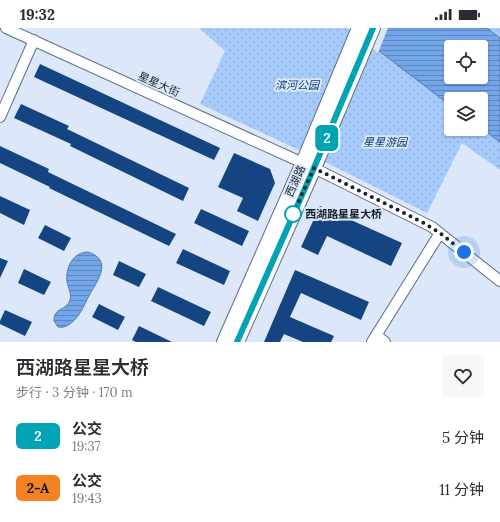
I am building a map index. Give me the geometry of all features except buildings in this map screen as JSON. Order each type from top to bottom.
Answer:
[{"type":"main road","points":[[350,66],[360,28]]},
{"type":"main road","points":[[350,66],[373,28]]},
{"type":"main road","name":"西湖路","points":[[237,342],[308,165],[350,66]]},
{"type":"main road","name":"西湖路","points":[[224,342],[308,165]]},
{"type":"street","name":"星星大街","points":[[6,28],[308,165],[420,220],[440,233],[500,281]]},
{"type":"street","points":[[0,117],[34,40]]},
{"type":"street","points":[[384,342],[374,338],[440,233]]},
{"type":"green space","points":[[199,28],[500,28],[500,170],[462,143],[427,213],[327,163],[200,104],[225,51]]},
{"type":"shaded area","points":[[349,28],[487,28],[500,38],[500,142],[488,133],[488,92],[444,92],[444,101]]},
{"type":"shaded area","points":[[88,252],[100,260],[102,265],[99,277],[78,316],[67,326],[58,327],[54,321],[54,317],[56,313],[66,306],[70,300],[67,282],[67,271],[69,266],[78,255]]},
{"type":"pier","points":[[347,28],[388,28],[378,53]]},
{"type":"bus line","name":"2","points":[[237,342],[314,168],[373,28]]},
{"type":"place","name":"西湖路星星大桥","points":[[293,214]]},
{"type":"route","points":[[293,214],[314,168],[432,227],[464,252]]},
{"type":"park label","name":"滨河公园","points":[[297,85]]},
{"type":"park label","name":"星星游园","points":[[385,142]]}]
